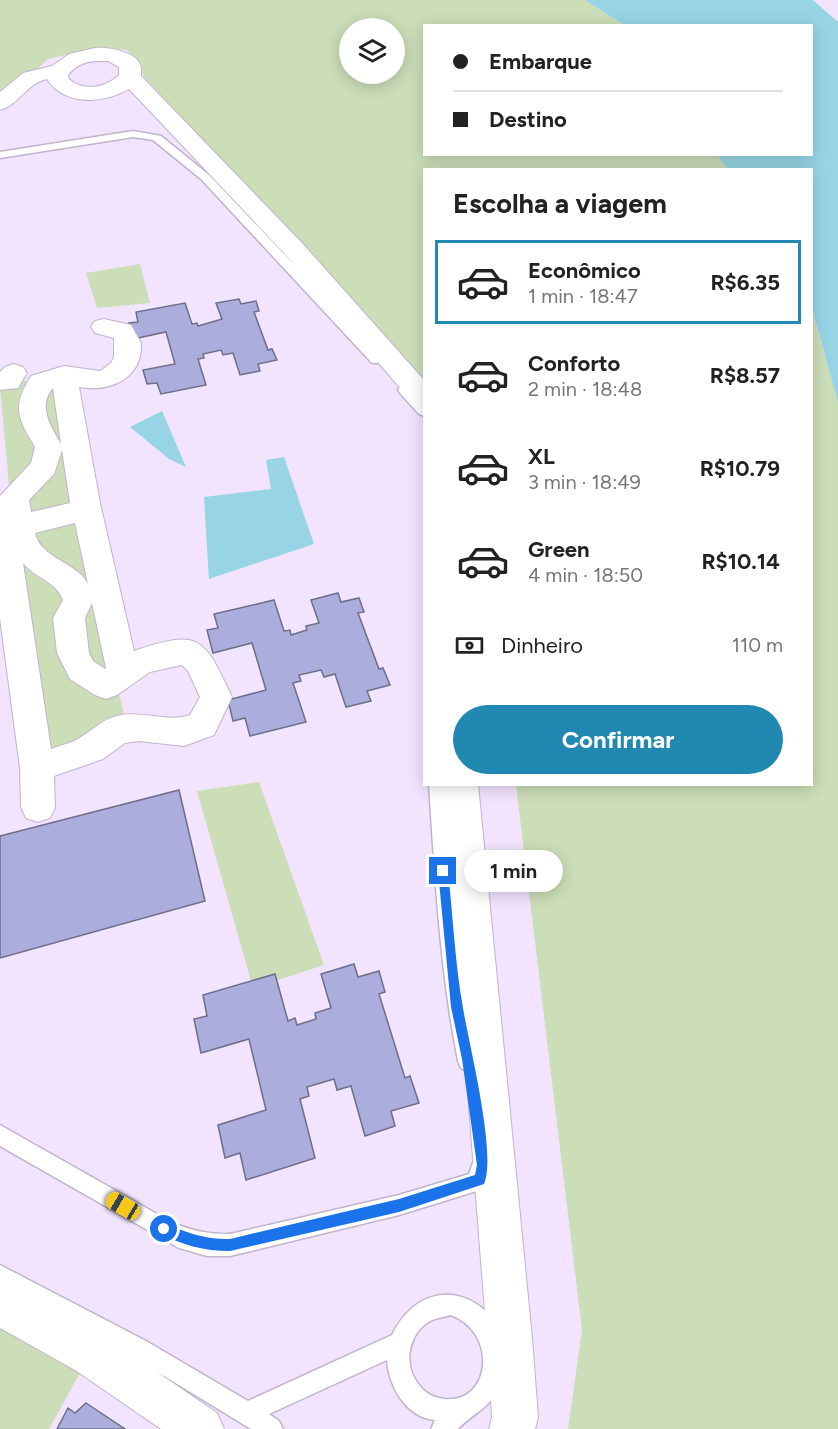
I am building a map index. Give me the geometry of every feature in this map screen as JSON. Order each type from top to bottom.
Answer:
[{"type":"street","points":[[2,102],[61,80],[68,62],[77,58],[102,54],[123,59],[130,64],[130,76],[293,248],[423,396]]},
{"type":"street","points":[[61,80],[82,93],[100,92],[117,88],[130,76]]},
{"type":"street","points":[[38,807],[37,768],[7,523],[15,497],[44,467],[49,447],[31,419],[32,396],[40,382],[64,375],[100,381],[115,376],[124,364],[127,350],[126,336],[120,330],[104,327]]},
{"type":"street","points":[[64,375],[86,510],[123,674]]},
{"type":"street","points":[[7,523],[86,510]]},
{"type":"street","points":[[7,523],[38,561],[72,583],[78,600],[69,618],[73,653],[81,670],[106,686],[134,664],[172,652],[189,652],[200,663],[216,697],[202,724],[184,732],[139,727],[117,730],[91,749],[37,768]]},
{"type":"street","points":[[461,786],[475,966],[508,1300],[515,1417],[512,1429]]},
{"type":"street","points":[[0,1304],[91,1354],[201,1429]]},
{"type":"lane","points":[[0,155],[124,135],[141,134],[156,138],[204,177],[257,230],[423,410]]},
{"type":"lane","points":[[0,1136],[164,1229],[187,1240],[207,1245],[230,1245],[253,1241],[399,1205],[480,1180],[483,1165],[468,1059],[457,1007],[446,912],[438,786]]},
{"type":"lane","points":[[0,1276],[247,1413],[271,1429]]},
{"type":"lane","points":[[443,1429],[460,1410],[475,1402],[487,1388],[494,1372],[494,1352],[490,1334],[480,1319],[458,1306],[450,1304],[434,1306],[419,1314],[406,1326],[399,1343],[398,1362],[402,1380],[412,1396],[426,1407],[442,1412],[460,1410]]},
{"type":"lane","points":[[247,1413],[399,1343]]},
{"type":"green space","points":[[0,0],[585,0],[622,24],[423,24],[423,156],[718,156],[727,168],[423,168],[423,379],[145,78],[138,62],[127,50],[96,48],[48,59],[0,99]]},
{"type":"green space","points":[[140,264],[150,303],[97,308],[86,273]]},
{"type":"green space","points":[[813,312],[838,403],[838,1429],[568,1429],[582,1330],[516,786],[813,786]]},
{"type":"green space","points":[[57,374],[79,506],[12,518],[0,387]]},
{"type":"green space","points":[[81,520],[125,720],[44,757],[11,535]]},
{"type":"green space","points":[[259,782],[324,965],[253,988],[197,791]]},
{"type":"green space","points":[[0,1282],[98,1341],[49,1429],[0,1429]]},
{"type":"water","points":[[585,0],[813,0],[838,22],[838,403],[813,312],[813,168],[727,168],[718,156],[813,156],[813,24],[622,24]]},
{"type":"water","points":[[162,411],[186,467],[169,459],[130,427]]},
{"type":"water","points":[[284,457],[314,544],[209,579],[204,497],[271,489],[266,460]]},
{"type":"building","points":[[239,299],[241,304],[256,301],[259,311],[254,312],[268,350],[272,349],[277,360],[258,364],[260,371],[240,375],[233,353],[223,355],[221,350],[203,354],[204,358],[198,359],[206,385],[161,394],[157,383],[147,384],[143,370],[175,364],[166,332],[133,339],[129,323],[138,322],[136,312],[185,303],[192,324],[197,323],[198,326],[222,319],[216,303]]},
{"type":"building","points":[[338,593],[341,602],[359,598],[364,612],[358,613],[379,669],[383,668],[390,685],[367,691],[371,701],[346,707],[335,674],[324,677],[321,670],[299,675],[301,681],[293,683],[306,722],[250,736],[245,718],[233,721],[228,700],[266,690],[252,643],[213,653],[207,630],[218,628],[214,614],[274,600],[284,631],[290,630],[291,635],[307,630],[306,626],[319,623],[311,600]]},
{"type":"building","points":[[179,790],[205,901],[0,958],[0,836]]},
{"type":"building","points":[[354,964],[358,977],[379,971],[385,992],[379,994],[405,1078],[410,1076],[419,1103],[391,1111],[395,1126],[365,1136],[351,1086],[337,1090],[334,1079],[307,1087],[309,1096],[300,1099],[315,1158],[246,1180],[240,1153],[225,1158],[218,1125],[266,1110],[249,1039],[201,1053],[194,1019],[207,1016],[203,995],[275,974],[288,1021],[295,1018],[297,1025],[316,1019],[315,1013],[331,1008],[321,974]]},
{"type":"building","points":[[86,1403],[125,1429],[57,1429],[68,1408],[75,1413]]},
{"type":"route","points":[[164,1229],[187,1240],[207,1245],[230,1245],[399,1205],[480,1180],[483,1165],[468,1059],[457,1007],[443,871]]}]
